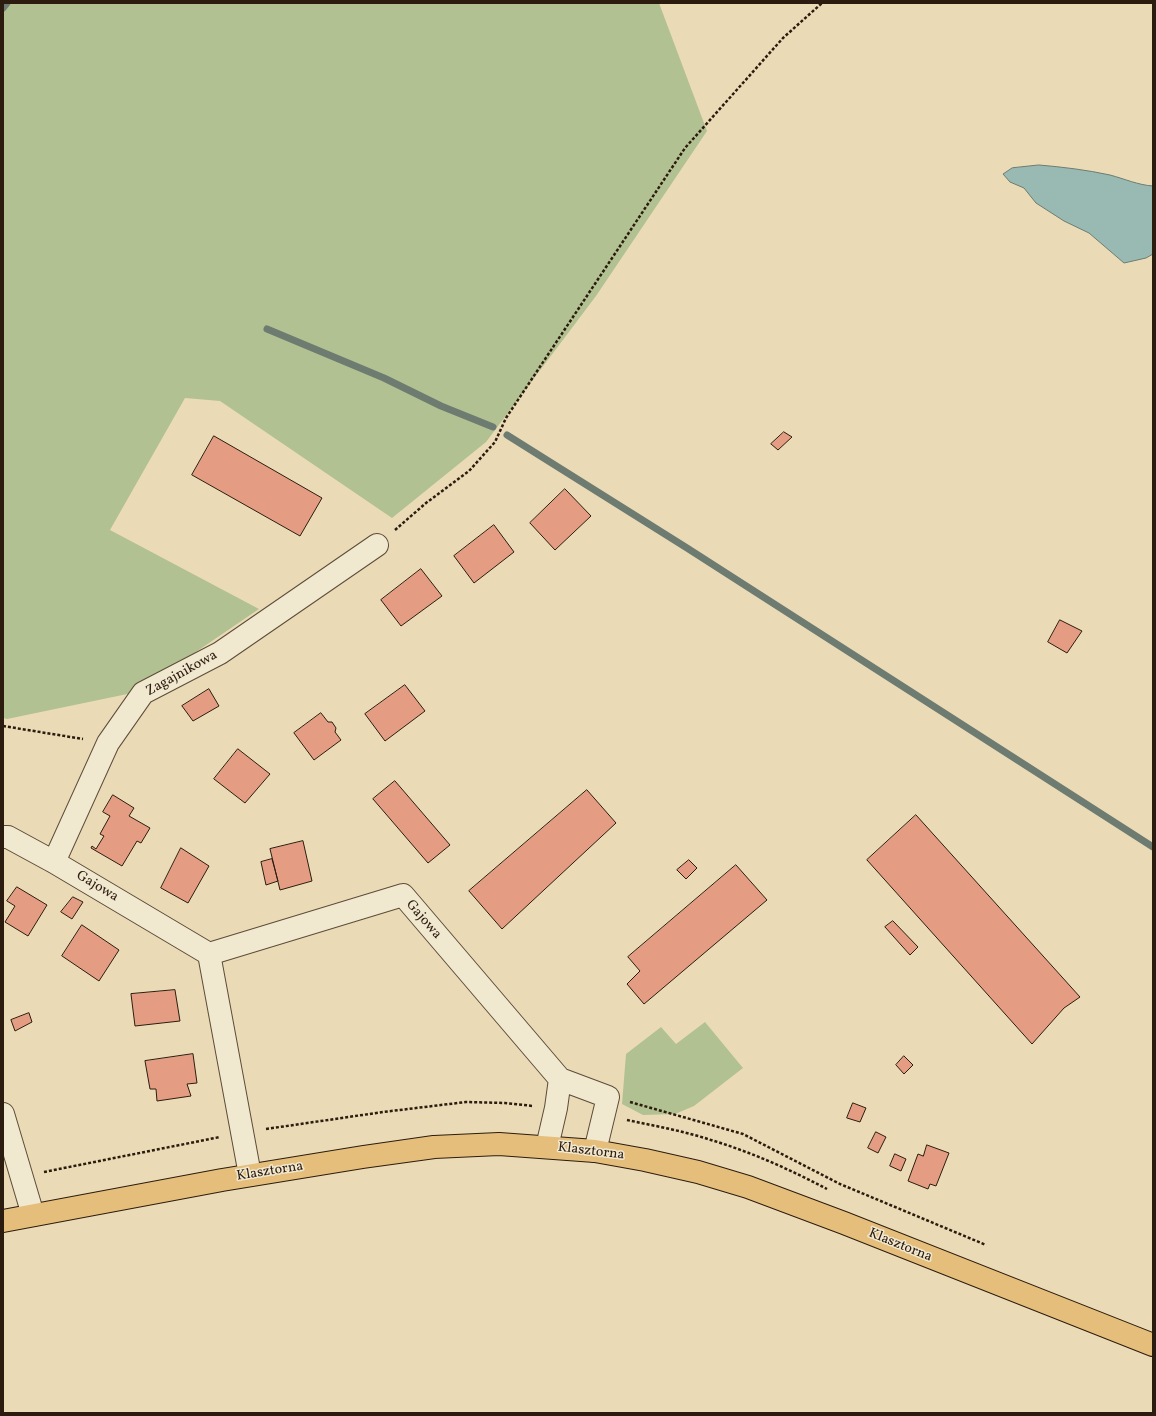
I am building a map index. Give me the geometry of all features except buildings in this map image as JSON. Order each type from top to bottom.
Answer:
[{"type":"main road","name":"Klasztorna","points":[[3,1221],[250,1175],[363,1156],[434,1147],[499,1144],[595,1150],[698,1172],[748,1187],[844,1223],[1153,1345]]},
{"type":"street","name":"Zagajnikowa","points":[[54,862],[108,743],[143,694],[220,653],[377,545]]},
{"type":"street","name":"Gajowa","points":[[3,837],[8,837],[54,862],[209,954],[403,895],[560,1079],[608,1097]]},
{"type":"street","points":[[209,954],[250,1175]]},
{"type":"street","points":[[547,1147],[556,1108],[560,1079]]},
{"type":"street","points":[[595,1150],[608,1097]]},
{"type":"street","points":[[3,1114],[33,1215]]},
{"type":"path","points":[[377,545],[426,503],[469,471],[495,442],[506,418],[685,148],[783,38],[822,3]]},
{"type":"path","points":[[3,726],[108,743]]},
{"type":"path","points":[[608,1097],[743,1134],[840,1184],[986,1244]]},
{"type":"green space","points":[[3,3],[659,3],[707,131],[596,296],[486,442],[392,518],[220,401],[185,398],[110,530],[259,609],[137,692],[7,719],[3,718]]},
{"type":"green space","points":[[705,1022],[743,1068],[694,1106],[675,1114],[643,1115],[622,1104],[626,1054],[661,1027],[676,1044]]},
{"type":"water","points":[[1039,165],[1101,173],[1153,186],[1153,254],[1146,258],[1124,263],[1089,233],[1064,221],[1036,203],[1024,188],[1010,182],[1003,174],[1012,168]]},
{"type":"waterway","points":[[3,8],[7,3]]},
{"type":"waterway","points":[[267,329],[384,378],[441,406],[493,427]]},
{"type":"waterway","points":[[507,435],[687,548],[1153,847]]}]
